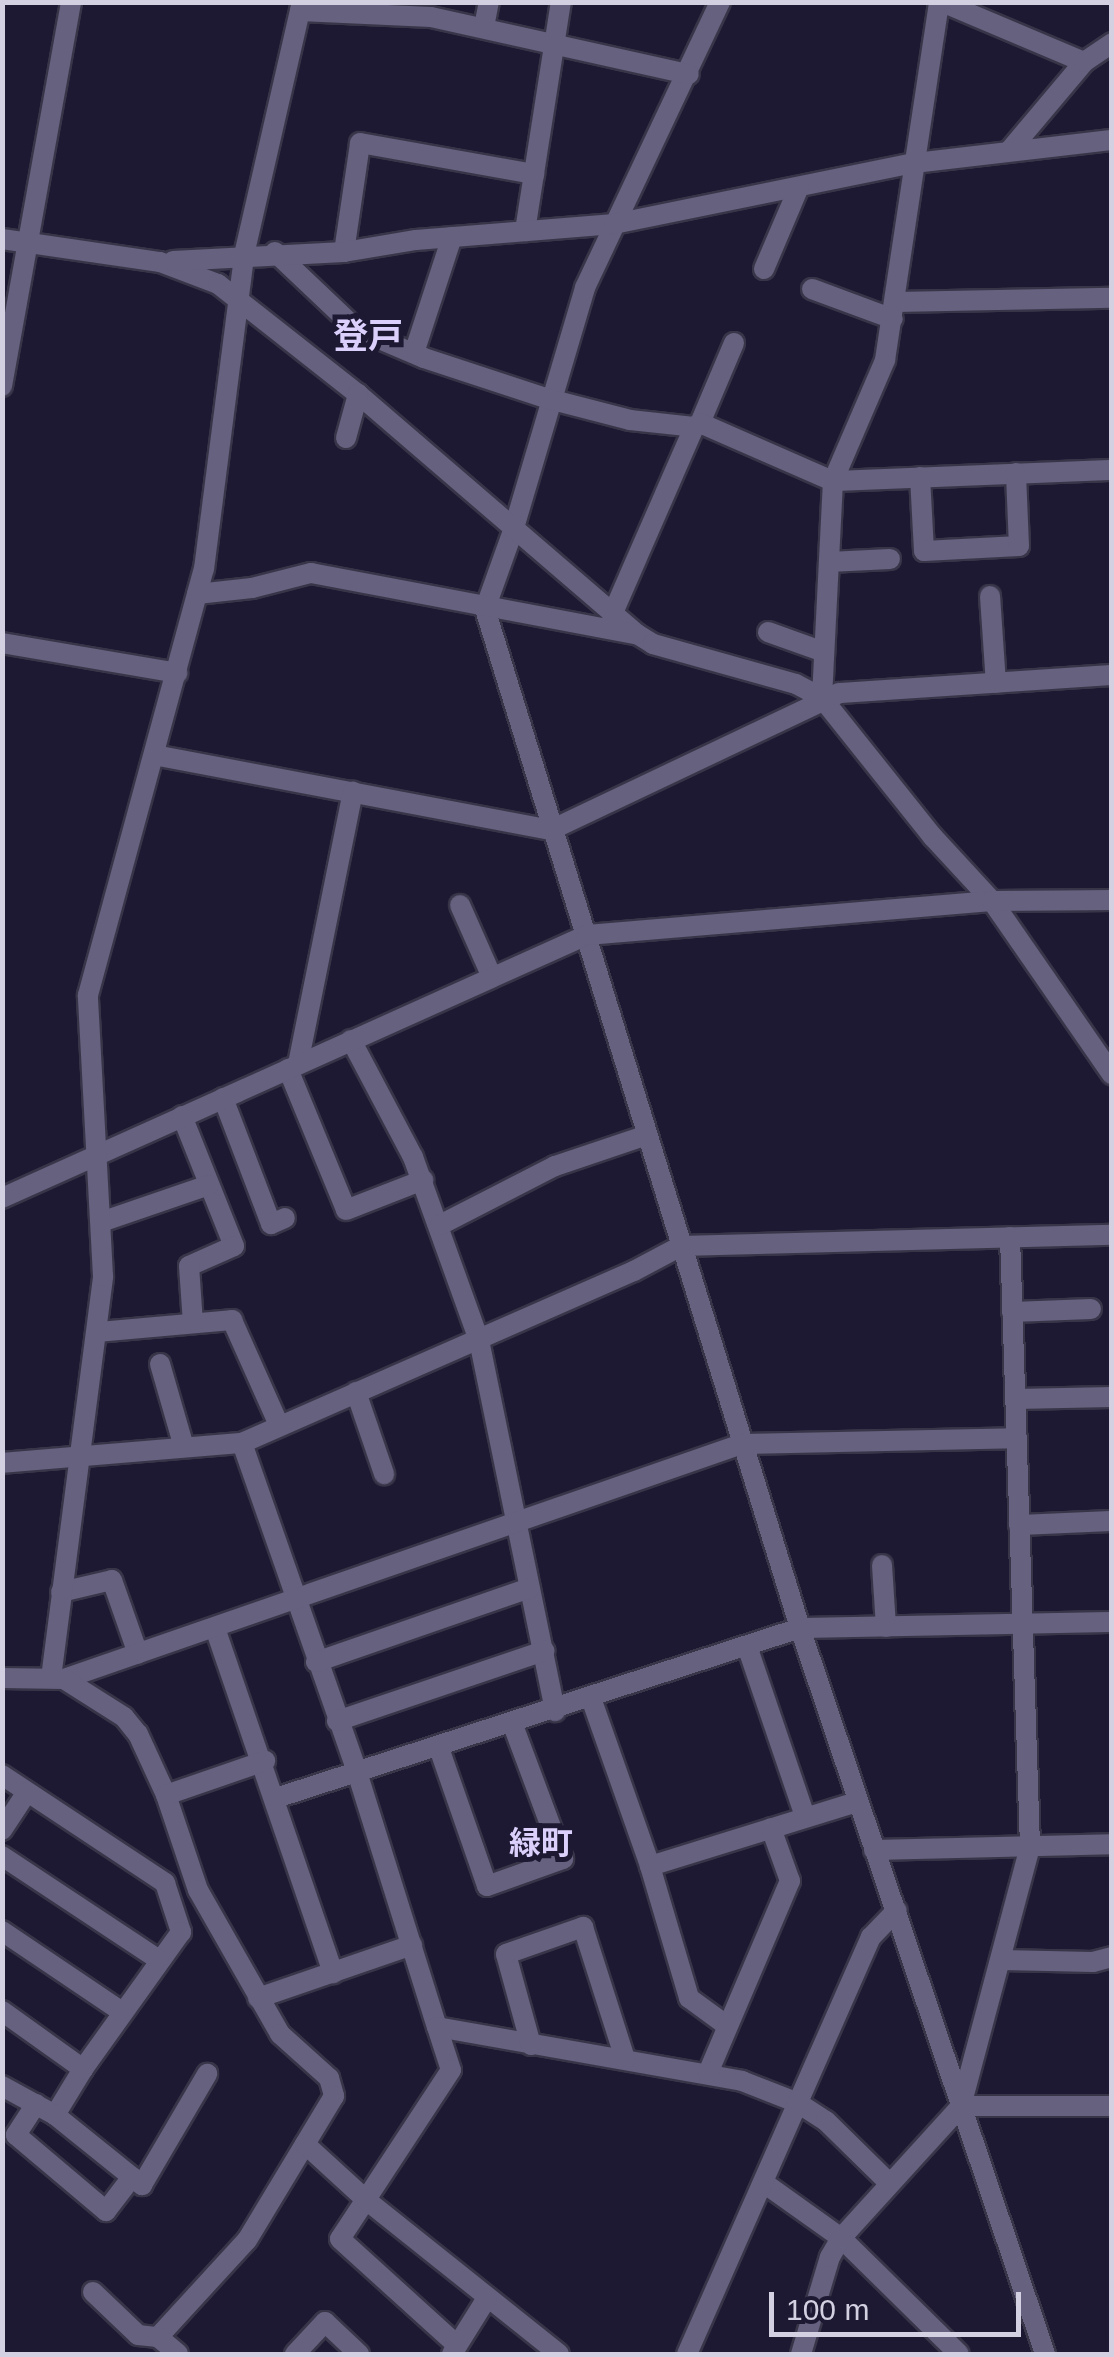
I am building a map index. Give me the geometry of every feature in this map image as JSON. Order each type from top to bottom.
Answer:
[{"type":"street","points":[[2,386],[70,2]]},
{"type":"street","points":[[484,26],[489,2]]},
{"type":"street","points":[[525,231],[561,2]]},
{"type":"street","points":[[720,2],[585,288],[548,399],[514,528],[485,609],[550,830],[800,1628],[1045,2354]]},
{"type":"street","points":[[822,698],[832,481],[885,360],[941,2],[1084,62]]},
{"type":"street","points":[[58,1679],[61,1592],[103,1276],[88,995],[197,594],[244,255],[301,7],[432,10],[689,74]]},
{"type":"street","points":[[1010,150],[1084,62],[1112,42]]},
{"type":"street","points":[[160,262],[275,252],[344,252],[452,237],[614,224],[915,163],[1112,140]]},
{"type":"street","points":[[344,252],[360,143],[534,174]]},
{"type":"street","points":[[764,269],[800,186]]},
{"type":"street","points":[[414,353],[452,237]]},
{"type":"street","points":[[2,239],[160,262],[204,276],[238,298],[358,394],[637,634],[654,644],[796,684],[822,698],[933,837],[992,901],[1112,1074]]},
{"type":"street","points":[[275,252],[356,330],[548,399],[630,420],[697,425],[832,481],[1112,470]]},
{"type":"street","points":[[812,288],[894,311],[1112,298]]},
{"type":"street","points":[[612,615],[734,343]]},
{"type":"street","points":[[346,438],[358,394]]},
{"type":"street","points":[[920,478],[924,551],[1019,546],[1016,474]]},
{"type":"street","points":[[829,562],[890,559]]},
{"type":"street","points":[[197,594],[252,588],[311,573],[485,609],[637,634]]},
{"type":"street","points":[[990,596],[996,683]]},
{"type":"street","points":[[768,632],[824,652]]},
{"type":"street","points":[[2,643],[178,673]]},
{"type":"street","points":[[154,755],[550,830],[839,692],[1112,675]]},
{"type":"street","points":[[353,792],[293,1067],[346,1210],[423,1180]]},
{"type":"street","points":[[2,1198],[586,936],[992,901],[1112,900]]},
{"type":"street","points":[[460,905],[491,976]]},
{"type":"street","points":[[351,1040],[423,1180],[479,1340],[555,1711]]},
{"type":"street","points":[[223,1098],[271,1224],[286,1218]]},
{"type":"street","points":[[182,1116],[234,1246],[189,1266],[192,1324]]},
{"type":"street","points":[[440,1224],[555,1166],[648,1135]]},
{"type":"street","points":[[101,1222],[210,1185]]},
{"type":"street","points":[[2,1463],[242,1443],[479,1340],[681,1246],[1112,1235]]},
{"type":"street","points":[[801,2354],[830,2258],[841,2238],[961,2106],[1030,1846],[1010,1236]]},
{"type":"street","points":[[1012,1312],[1091,1309]]},
{"type":"street","points":[[98,1332],[232,1320],[279,1426]]},
{"type":"street","points":[[160,1364],[184,1447]]},
{"type":"street","points":[[356,1392],[384,1474]]},
{"type":"street","points":[[1016,1398],[1112,1398]]},
{"type":"street","points":[[2,1678],[58,1679],[138,1654],[742,1444],[1017,1438]]},
{"type":"street","points":[[242,1443],[337,1722],[358,1772],[452,2070],[340,2239],[455,2350],[487,2298]]},
{"type":"street","points":[[1019,1525],[1112,1521]]},
{"type":"street","points":[[882,1565],[886,1627]]},
{"type":"street","points":[[61,1592],[112,1580],[138,1654]]},
{"type":"street","points":[[316,1662],[530,1588]]},
{"type":"street","points":[[276,1798],[512,1725],[800,1628],[1112,1622]]},
{"type":"street","points":[[216,1628],[265,1761],[333,1973]]},
{"type":"street","points":[[747,1646],[805,1816]]},
{"type":"street","points":[[337,1722],[544,1651]]},
{"type":"street","points":[[58,1679],[124,1717],[138,1734],[166,1795],[198,1890],[280,2034],[329,2078],[334,2096],[247,2240],[167,2348],[138,2334],[93,2292]]},
{"type":"street","points":[[591,1698],[650,1866],[690,1998],[726,2025]]},
{"type":"street","points":[[439,1748],[487,1886],[563,1859],[512,1725]]},
{"type":"street","points":[[166,1795],[265,1761]]},
{"type":"street","points":[[2,1775],[165,1884],[181,1932],[83,2068],[55,2115]]},
{"type":"street","points":[[2,1830],[27,1792]]},
{"type":"street","points":[[650,1866],[857,1802]]},
{"type":"street","points":[[708,2073],[790,1881],[771,1828]]},
{"type":"street","points":[[874,1850],[1112,1844]]},
{"type":"street","points":[[2,1856],[159,1960]]},
{"type":"street","points":[[688,2354],[871,1937],[897,1910]]},
{"type":"street","points":[[531,2044],[506,1954],[583,1927],[625,2059]]},
{"type":"street","points":[[2,1931],[122,2012]]},
{"type":"street","points":[[258,1998],[412,1945]]},
{"type":"street","points":[[1002,1960],[1093,1962],[1112,1957]]},
{"type":"street","points":[[2,2010],[83,2068]]},
{"type":"street","points":[[436,2027],[708,2073],[798,2103],[826,2121],[889,2182]]},
{"type":"street","points":[[2,2086],[55,2115],[142,2185],[207,2074]]},
{"type":"street","points":[[36,2104],[16,2135],[106,2212],[132,2177]]},
{"type":"street","points":[[961,2106],[1112,2106]]},
{"type":"street","points":[[305,2144],[365,2199],[559,2354]]},
{"type":"street","points":[[764,2183],[841,2238],[958,2354]]},
{"type":"street","points":[[295,2354],[324,2322],[359,2354]]},
{"type":"district","name":"登戸","points":[[368,336]]},
{"type":"district","name":"緑町","points":[[541,1843]]}]
